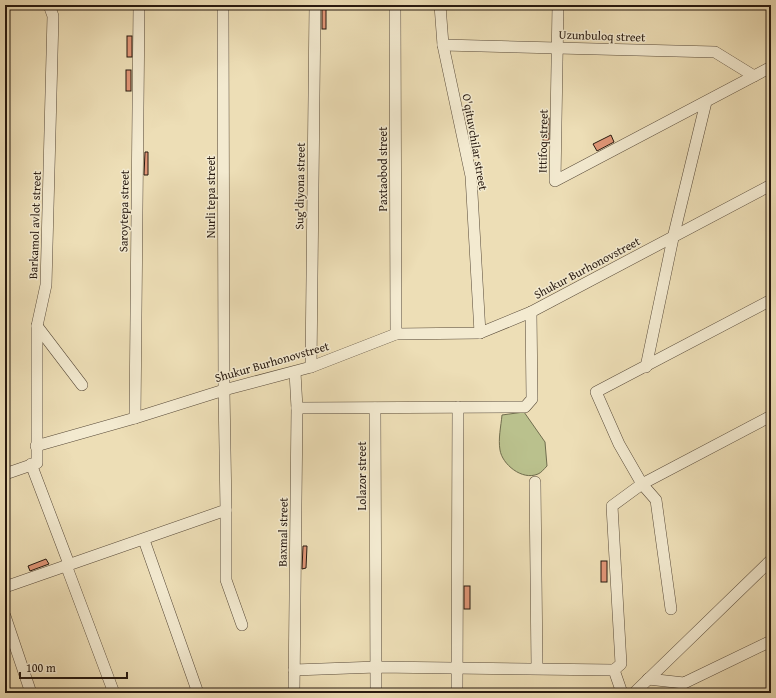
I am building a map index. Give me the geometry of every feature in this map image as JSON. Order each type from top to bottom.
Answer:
[{"type":"street","name":"Barkamol avlot street","points":[[31,464],[37,462],[37,326],[46,286],[53,16],[49,5]]},
{"type":"street","name":"Saroytepa street","points":[[135,418],[139,5]]},
{"type":"street","name":"Nurli tepa street","points":[[223,5],[226,580],[242,625]]},
{"type":"street","name":"Sug'diyona street","points":[[311,367],[315,5]]},
{"type":"street","name":"Paxtaobod street","points":[[395,5],[396,334]]},
{"type":"street","name":"O'qituvchilar street","points":[[440,5],[443,45],[471,176],[480,333]]},
{"type":"street","name":"Ittifoq street","points":[[558,5],[555,181],[706,102]]},
{"type":"street","name":"Uzunbuloq street","points":[[443,45],[715,52],[754,76]]},
{"type":"street","points":[[646,367],[673,238],[706,102],[771,67]]},
{"type":"street","name":"Shukur Burhonovstreet","points":[[36,446],[135,418],[224,390],[295,372],[396,334],[480,333],[531,312],[771,185]]},
{"type":"street","points":[[671,610],[656,500],[642,484],[619,444],[596,392],[771,300]]},
{"type":"street","points":[[297,408],[525,407],[532,399],[531,312]]},
{"type":"street","points":[[37,326],[82,385]]},
{"type":"street","name":"Baxmal street","points":[[294,693],[297,408],[295,372]]},
{"type":"street","points":[[457,693],[458,407]]},
{"type":"street","name":"Lolazor street","points":[[375,408],[376,693]]},
{"type":"street","points":[[294,670],[376,667],[614,670],[622,664],[612,506],[642,484],[771,416]]},
{"type":"street","points":[[5,474],[31,464],[114,693]]},
{"type":"street","points":[[535,482],[537,668]]},
{"type":"street","points":[[5,588],[67,564],[144,540],[226,510]]},
{"type":"street","points":[[144,540],[198,693]]},
{"type":"street","points":[[634,693],[771,560]]},
{"type":"street","points":[[5,616],[31,693]]},
{"type":"street","points":[[648,679],[684,683],[771,641]]},
{"type":"street","points":[[614,670],[622,693]]},
{"type":"green space","points":[[524,412],[545,442],[547,466],[541,472],[532,476],[519,473],[509,466],[502,455],[499,446],[502,415]]},
{"type":"building","points":[[322,7],[326,7],[326,29],[322,29]]},
{"type":"building","points":[[127,36],[132,36],[132,57],[127,57]]},
{"type":"building","points":[[126,70],[131,70],[131,91],[126,91]]},
{"type":"building","points":[[543,118],[549,118],[549,141],[543,141]]},
{"type":"building","points":[[611,135],[614,142],[597,151],[593,144]]},
{"type":"building","points":[[145,152],[148,152],[148,175],[144,175]]},
{"type":"building","points":[[303,546],[307,546],[306,568],[302,569]]},
{"type":"building","points":[[46,559],[49,564],[30,571],[28,566]]},
{"type":"building","points":[[601,561],[607,561],[607,582],[601,582]]},
{"type":"building","points":[[464,586],[470,586],[470,609],[464,609]]}]
